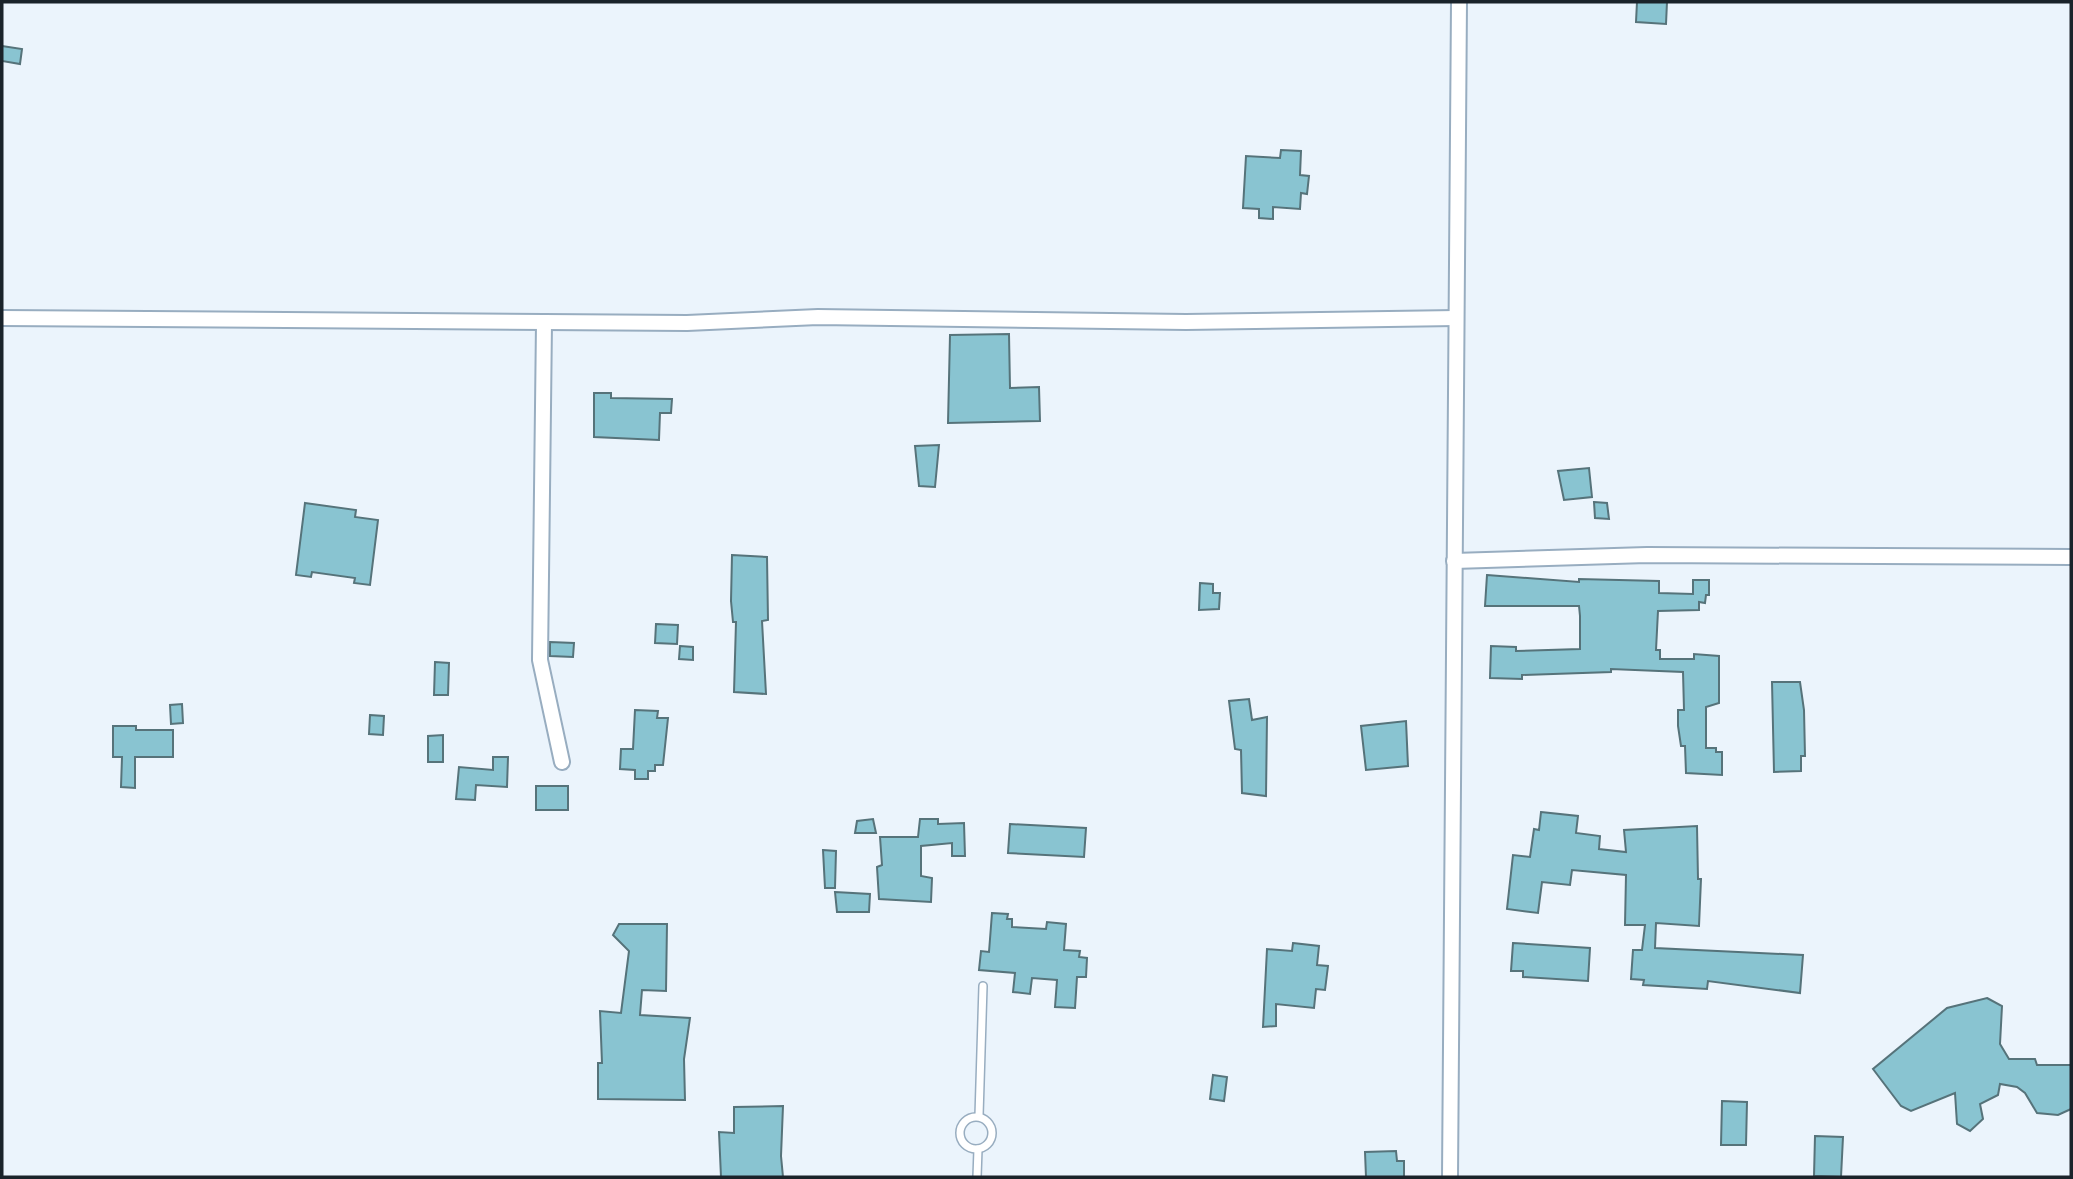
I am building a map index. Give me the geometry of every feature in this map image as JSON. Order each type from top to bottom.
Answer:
[{"type":"street","points":[[1450,1177],[1459,2]]},
{"type":"street","points":[[2,318],[687,323],[818,317],[1186,322],[1456,318]]},
{"type":"street","points":[[544,323],[540,660],[562,762]]},
{"type":"street","points":[[1454,561],[1647,555],[2071,557]]},
{"type":"lane","points":[[979,1116],[983,986]]},
{"type":"lane","points":[[979,1116],[987,1120],[993,1132],[989,1143],[978,1149],[962,1142],[960,1130],[967,1119],[979,1116]]},
{"type":"lane","points":[[977,1177],[978,1149]]},
{"type":"building","points":[[1637,2],[1667,2],[1666,24],[1636,22]]},
{"type":"building","points":[[2,46],[22,49],[20,64],[2,61]]},
{"type":"building","points":[[1281,150],[1301,151],[1300,175],[1309,176],[1307,194],[1301,193],[1300,209],[1273,207],[1273,219],[1259,218],[1259,209],[1243,208],[1246,156],[1280,158]]},
{"type":"building","points":[[1009,334],[1010,388],[1039,387],[1040,421],[948,423],[950,335]]},
{"type":"building","points":[[594,393],[611,393],[611,398],[672,399],[671,413],[660,413],[659,440],[594,437]]},
{"type":"building","points":[[939,445],[935,487],[919,486],[915,446]]},
{"type":"building","points":[[1589,468],[1592,497],[1564,500],[1558,471]]},
{"type":"building","points":[[1594,502],[1607,503],[1609,519],[1595,518]]},
{"type":"building","points":[[305,503],[356,510],[355,517],[378,520],[370,585],[354,583],[355,578],[312,572],[311,577],[296,575]]},
{"type":"building","points":[[732,555],[767,557],[768,620],[762,621],[766,694],[734,692],[736,622],[733,622],[731,601]]},
{"type":"building","points":[[1487,575],[1579,582],[1579,579],[1659,581],[1659,593],[1693,594],[1693,580],[1709,580],[1709,595],[1706,595],[1705,603],[1699,602],[1699,610],[1658,611],[1656,650],[1660,650],[1660,659],[1694,659],[1694,654],[1719,656],[1719,703],[1706,707],[1706,748],[1716,748],[1716,752],[1722,752],[1722,775],[1686,773],[1685,746],[1681,746],[1678,726],[1678,710],[1684,710],[1683,672],[1611,669],[1611,672],[1522,675],[1522,679],[1490,678],[1491,646],[1516,647],[1516,651],[1580,649],[1580,616],[1579,606],[1485,606]]},
{"type":"building","points":[[1200,583],[1213,584],[1213,593],[1220,593],[1219,609],[1199,610]]},
{"type":"building","points":[[656,624],[678,625],[677,644],[655,643]]},
{"type":"building","points":[[550,642],[574,643],[573,657],[550,656]]},
{"type":"building","points":[[680,646],[693,647],[693,660],[679,659]]},
{"type":"building","points":[[435,662],[449,663],[448,695],[434,695]]},
{"type":"building","points":[[1772,682],[1800,682],[1804,710],[1805,756],[1801,756],[1801,771],[1774,772]]},
{"type":"building","points":[[1249,699],[1252,720],[1267,717],[1266,796],[1242,793],[1241,750],[1235,749],[1229,701]]},
{"type":"building","points":[[182,704],[183,723],[171,724],[170,705]]},
{"type":"building","points":[[635,710],[658,711],[657,718],[668,718],[663,765],[655,765],[655,771],[648,771],[648,779],[635,779],[635,770],[620,769],[621,749],[633,749]]},
{"type":"building","points":[[370,715],[384,716],[383,735],[369,734]]},
{"type":"building","points":[[1406,721],[1408,766],[1366,770],[1361,726]]},
{"type":"building","points":[[113,726],[136,726],[136,730],[173,730],[173,757],[135,757],[135,788],[121,787],[122,757],[113,757]]},
{"type":"building","points":[[443,735],[443,762],[428,762],[428,736]]},
{"type":"building","points":[[493,757],[508,757],[507,787],[476,785],[475,800],[456,799],[459,767],[493,770]]},
{"type":"building","points":[[536,786],[568,786],[568,810],[536,810]]},
{"type":"building","points":[[1541,812],[1578,816],[1576,833],[1600,836],[1599,849],[1626,852],[1624,830],[1697,826],[1698,879],[1701,879],[1699,926],[1656,923],[1655,948],[1803,955],[1800,993],[1708,981],[1707,989],[1643,985],[1644,980],[1631,979],[1633,950],[1642,950],[1645,925],[1625,925],[1626,875],[1572,870],[1570,885],[1542,882],[1538,913],[1507,909],[1513,855],[1530,857],[1534,829],[1539,830]]},
{"type":"building","points":[[873,819],[876,833],[855,833],[857,821]]},
{"type":"building","points":[[920,819],[938,819],[938,824],[964,823],[965,856],[952,856],[952,843],[921,846],[921,876],[932,878],[931,902],[879,899],[877,867],[882,865],[880,837],[918,837]]},
{"type":"building","points":[[1010,824],[1086,828],[1084,857],[1008,853]]},
{"type":"building","points":[[823,850],[836,851],[835,888],[825,888]]},
{"type":"building","points":[[835,892],[870,894],[869,912],[837,912]]},
{"type":"building","points":[[992,913],[1008,914],[1007,919],[1012,919],[1012,927],[1046,929],[1047,922],[1066,924],[1064,950],[1080,951],[1079,957],[1087,958],[1086,977],[1077,977],[1075,1008],[1055,1007],[1057,980],[1032,978],[1030,994],[1013,992],[1015,973],[979,970],[981,951],[989,952]]},
{"type":"building","points":[[619,924],[667,924],[666,991],[642,990],[640,1015],[690,1018],[684,1059],[685,1100],[598,1099],[598,1063],[602,1063],[600,1011],[621,1013],[629,951],[613,935]]},
{"type":"building","points":[[1293,943],[1319,946],[1317,965],[1328,966],[1325,990],[1316,989],[1314,1008],[1276,1004],[1276,1026],[1263,1027],[1267,949],[1292,951]]},
{"type":"building","points":[[1513,943],[1590,948],[1588,981],[1523,977],[1523,971],[1511,971]]},
{"type":"building","points":[[1987,998],[2002,1006],[2000,1044],[2009,1059],[2035,1059],[2037,1065],[2071,1065],[2071,1109],[2058,1115],[2037,1113],[2025,1093],[2017,1087],[2000,1084],[1998,1095],[1980,1104],[1983,1119],[1970,1131],[1957,1124],[1955,1093],[1911,1111],[1901,1106],[1873,1069],[1947,1008]]},
{"type":"building","points":[[1213,1075],[1227,1077],[1224,1101],[1210,1099]]},
{"type":"building","points":[[1722,1101],[1747,1102],[1746,1145],[1721,1145]]},
{"type":"building","points":[[783,1106],[783,1177],[721,1177],[719,1132],[734,1133],[734,1107]]},
{"type":"building","points":[[1815,1136],[1843,1137],[1841,1177],[1814,1176]]},
{"type":"building","points":[[1396,1151],[1397,1161],[1404,1161],[1404,1177],[1366,1177],[1365,1152]]}]
